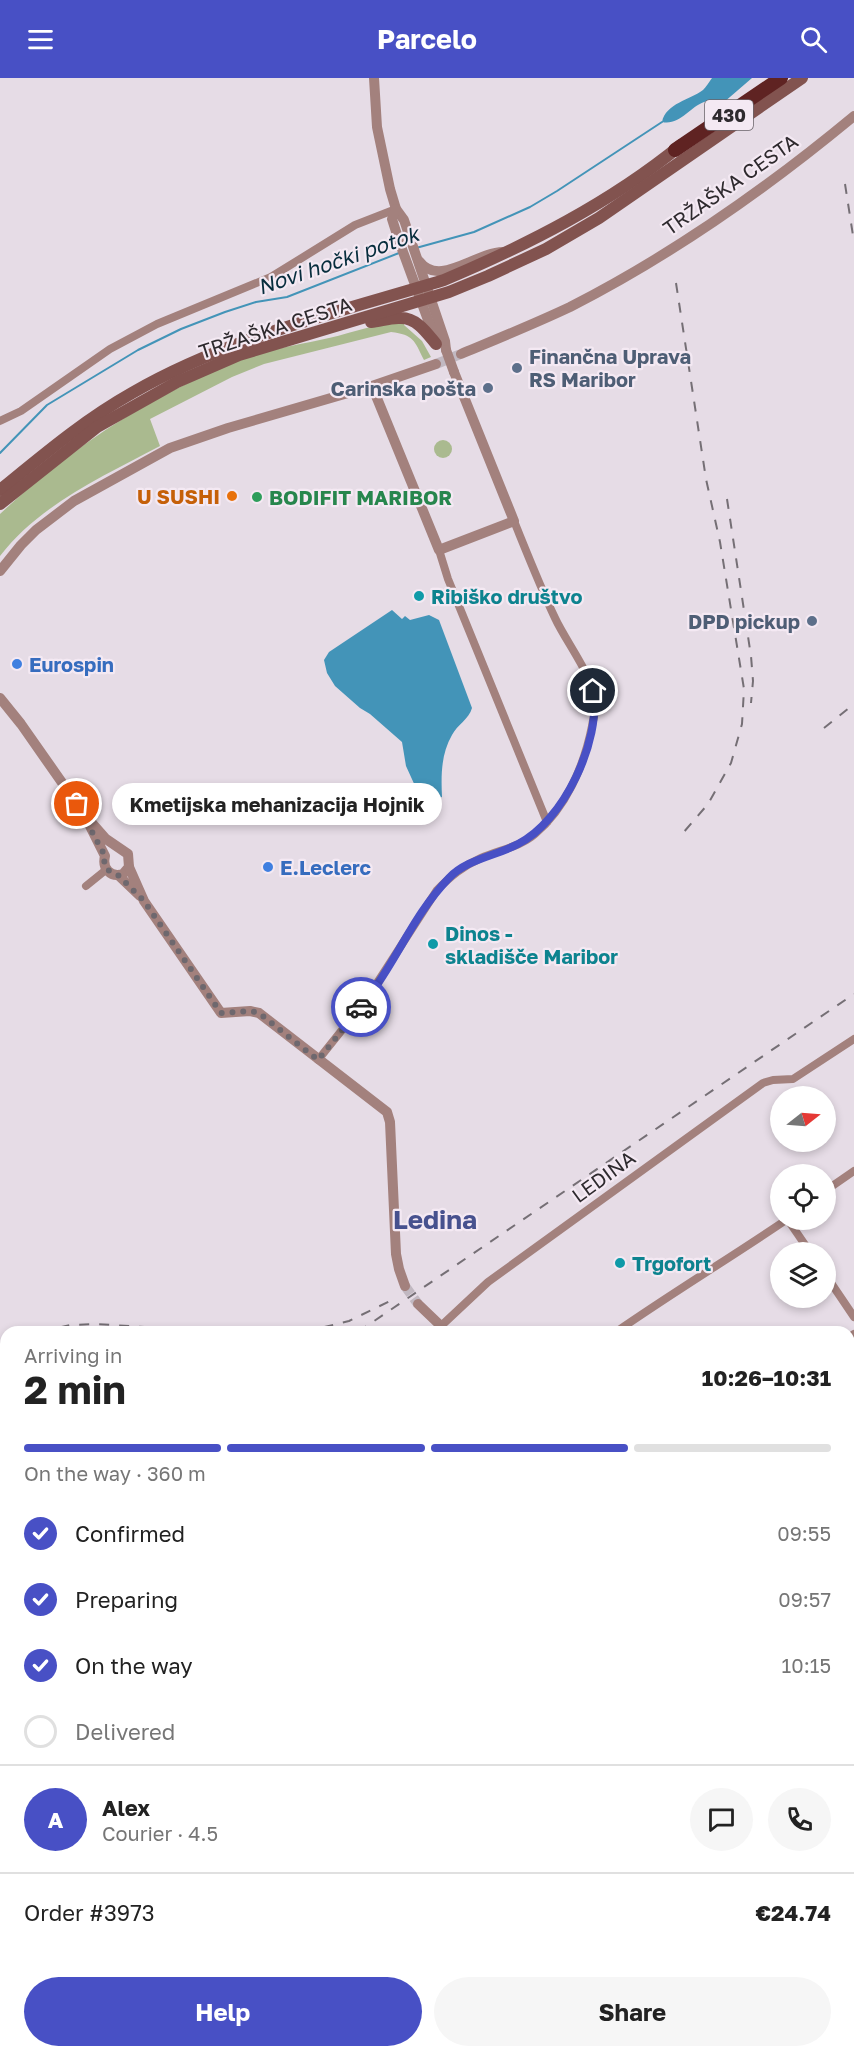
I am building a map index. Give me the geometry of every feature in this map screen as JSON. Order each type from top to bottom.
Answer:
[{"type":"highway","name":"430","points":[[675,150],[781,78]]},
{"type":"main road","name":"TRŽAŠKA CESTA","points":[[0,504],[97,428],[168,386],[239,356],[352,323],[423,293],[582,213],[675,150],[770,78]]},
{"type":"main road","name":"TRŽAŠKA CESTA","points":[[0,489],[88,419],[176,370],[268,333],[423,293],[508,267],[577,231],[802,78]]},
{"type":"main road","points":[[352,323],[400,317],[408,319],[421,327],[441,347]]},
{"type":"street","points":[[374,78],[377,127],[396,209],[404,220],[418,260],[423,293]]},
{"type":"street","name":"TRŽAŠKA CESTA","points":[[461,354],[570,306],[680,244],[762,190],[854,116]]},
{"type":"street","points":[[318,1060],[366,1000],[430,899],[451,875],[483,857],[518,845],[533,836],[559,807],[579,771],[596,704],[590,680],[555,619],[454,372],[441,347],[445,341],[423,293],[406,264],[393,219],[396,209]]},
{"type":"street","points":[[0,421],[21,411],[119,344],[157,324],[262,281],[355,225],[396,209]]},
{"type":"street","points":[[418,260],[431,272],[441,272],[491,252],[506,252]]},
{"type":"street","points":[[0,571],[36,530],[74,501],[170,448],[228,428],[372,387],[436,364]]},
{"type":"street","points":[[372,387],[547,822]]},
{"type":"street","points":[[439,550],[514,521]]},
{"type":"street","points":[[0,698],[84,814],[106,839],[128,854],[129,867],[144,901]]},
{"type":"street","points":[[84,814],[105,856],[106,869]]},
{"type":"street","points":[[105,856],[111,850],[118,848]]},
{"type":"street","points":[[118,875],[129,867]]},
{"type":"street","points":[[106,869],[118,875],[144,901],[221,1013],[250,1011],[259,1013],[318,1060],[378,1103],[389,1116],[396,1254],[405,1286]]},
{"type":"street","points":[[86,886],[106,869]]},
{"type":"street","name":"LEDINA","points":[[445,1326],[488,1282],[763,1083],[773,1080],[787,1081],[798,1077],[854,1039]]},
{"type":"street","points":[[836,1183],[854,1171]]},
{"type":"street","points":[[625,1326],[679,1288],[772,1230]]},
{"type":"street","points":[[836,1290],[854,1317]]},
{"type":"street","name":"LEDINA","points":[[418,1304],[439,1326]]},
{"type":"green space","points":[[405,321],[404,325],[422,341],[431,357],[424,360],[409,337],[391,332],[264,364],[232,377],[150,419],[160,446],[95,480],[53,506],[34,521],[0,556],[0,514],[61,461],[127,416],[202,376],[249,356]]},
{"type":"green space","points":[[443,440],[449,443],[452,449],[449,455],[443,458],[437,455],[434,449],[437,443]]},
{"type":"water","points":[[712,78],[752,78],[723,103],[704,102],[679,119],[662,122],[668,110],[703,90]]},
{"type":"water","points":[[392,610],[402,619],[405,616],[410,620],[429,615],[439,620],[472,708],[448,742],[442,765],[442,797],[433,800],[416,788],[406,766],[402,742],[335,686],[327,673],[324,660],[329,652]]},
{"type":"waterway","name":"Novi hočki potok","points":[[416,248],[474,232],[530,207],[662,122]]},
{"type":"waterway","name":"Novi hočki potok","points":[[0,453],[47,405],[138,350],[181,329],[225,312],[256,302],[287,297],[399,253]]},
{"type":"tunnel","points":[[436,364],[461,354]]},
{"type":"tunnel","points":[[405,1286],[418,1304]]},
{"type":"railway","points":[[845,184],[854,242]]},
{"type":"railway","points":[[676,283],[706,479],[720,542],[744,689],[742,724],[731,763],[708,804],[683,833]]},
{"type":"railway","points":[[727,499],[751,656],[753,681],[751,703]]},
{"type":"railway","points":[[824,728],[854,704]]},
{"type":"railway","points":[[367,1326],[854,994]]},
{"type":"railway","points":[[329,1326],[349,1321],[390,1301]]},
{"type":"railway","points":[[66,1326],[95,1324],[128,1326]]},
{"type":"way so far","points":[[77,804],[100,843],[105,856],[106,869],[118,875],[144,901],[221,1013],[240,1011],[259,1013],[318,1060],[327,1046],[361,1007]]},
{"type":"place","name":"Finančna Uprava RS Maribor","points":[[517,368]]},
{"type":"place","name":"Carinska pošta","points":[[488,388]]},
{"type":"place","name":"U SUSHI","points":[[232,496]]},
{"type":"place","name":"BODIFIT MARIBOR","points":[[257,497]]},
{"type":"place","name":"Ribiško društvo","points":[[419,596]]},
{"type":"place","name":"DPD pickup","points":[[812,621]]},
{"type":"place","name":"Eurospin","points":[[17,664]]},
{"type":"place","name":"Kmetijska mehanizacija Hojnik","points":[[77,804]]},
{"type":"place","name":"E.Leclerc","points":[[268,867]]},
{"type":"place","name":"Dinos - skladišče Maribor","points":[[433,944]]},
{"type":"place","name":"Trgofort","points":[[620,1263]]},
{"type":"district","name":"Ledina","points":[[435,1219]]},
{"type":"route","points":[[361,1007],[430,899],[451,875],[483,857],[518,845],[533,836],[554,814],[579,771],[586,750],[596,704],[593,691]]}]
